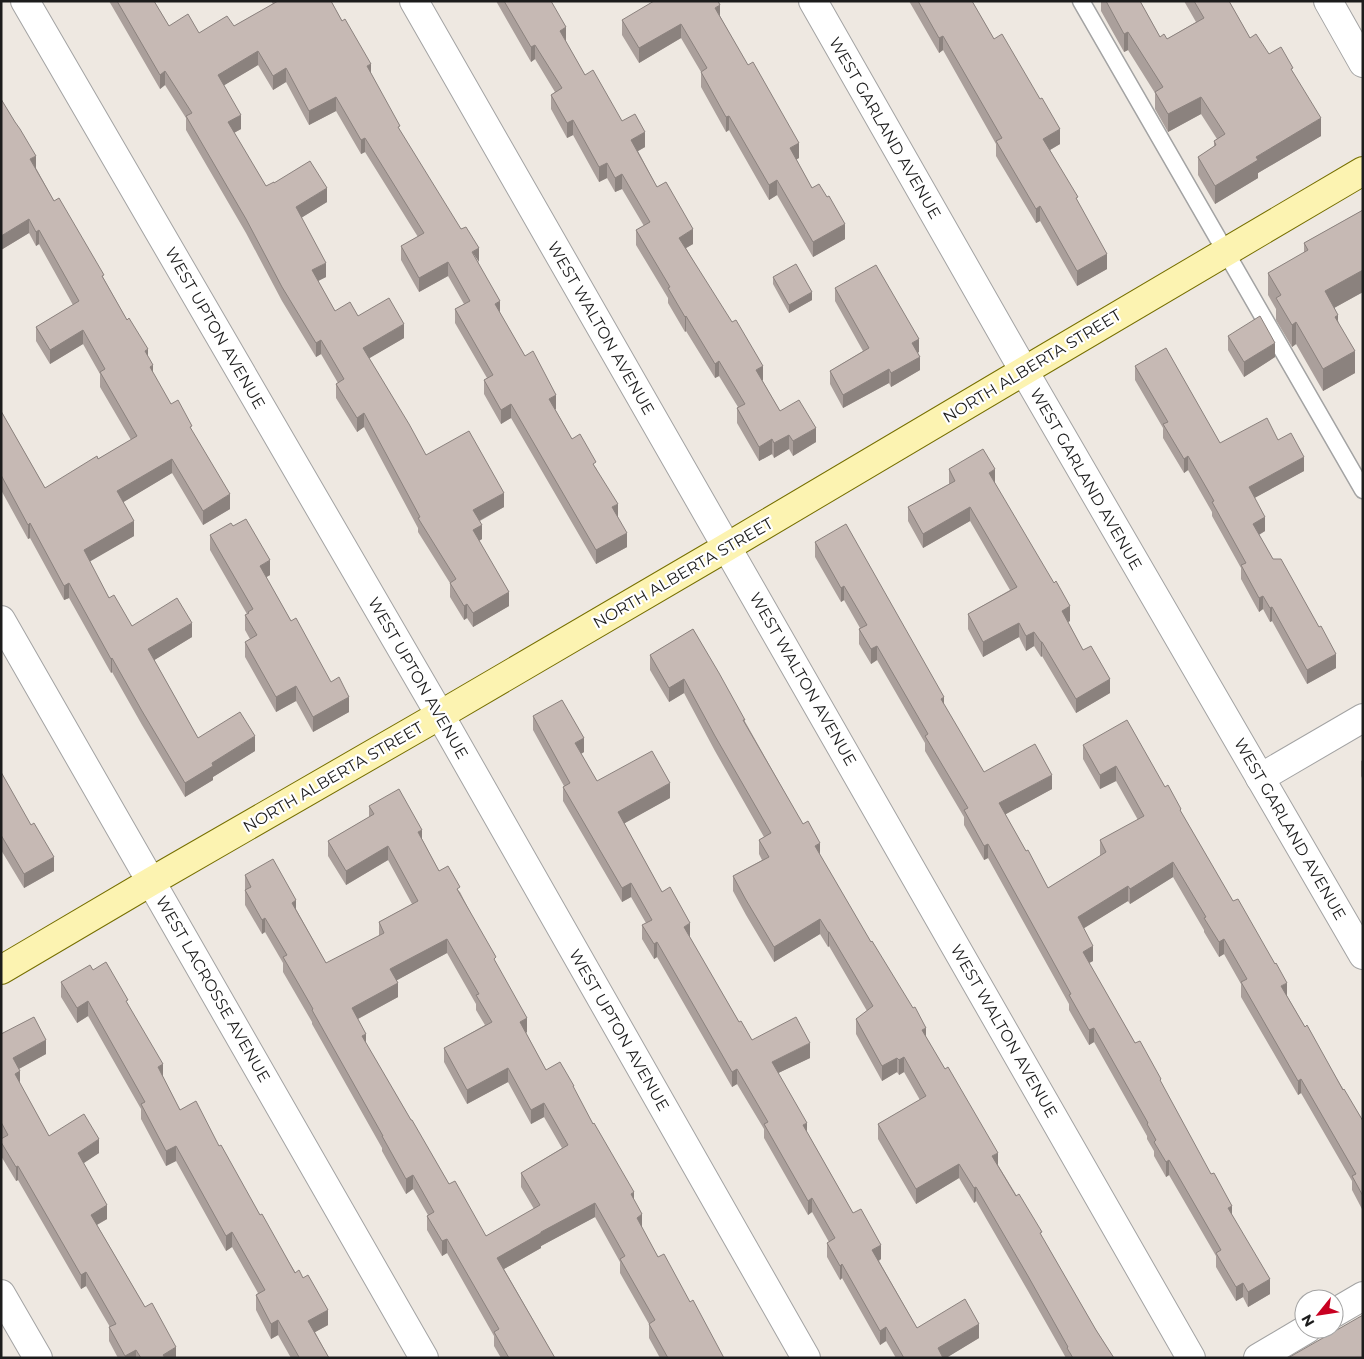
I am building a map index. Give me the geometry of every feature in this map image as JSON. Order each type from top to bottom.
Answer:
[{"type":"main road","name":"NORTH ALBERTA STREET","points":[[1,970],[727,547],[1363,171]]},
{"type":"street","name":"WEST UPTON AVENUE","points":[[25,1],[440,715],[806,1358]]},
{"type":"street","name":"WEST WALTON AVENUE","points":[[414,1],[1191,1358]]},
{"type":"street","name":"WEST GARLAND AVENUE","points":[[813,1],[1024,371],[1363,955]]},
{"type":"street","points":[[1328,1],[1363,63]]},
{"type":"street","name":"WEST LACROSSE AVENUE","points":[[1,620],[424,1358]]},
{"type":"street","points":[[1260,778],[1363,718]]},
{"type":"street","points":[[1,1294],[38,1358]]},
{"type":"street","points":[[1344,1307],[1363,1296]]},
{"type":"street","points":[[1258,1358],[1294,1337]]},
{"type":"lane","points":[[1081,1],[1363,490]]},
{"type":"building","points":[[117,1],[154,1],[169,26],[188,14],[199,33],[227,16],[234,26],[278,1],[331,1],[342,21],[345,19],[371,64],[367,66],[400,126],[398,127],[461,229],[466,227],[479,248],[472,252],[500,301],[495,304],[525,356],[533,351],[556,395],[549,399],[572,439],[580,434],[596,462],[593,464],[618,504],[612,507],[627,533],[596,550],[511,404],[501,410],[484,380],[493,375],[455,309],[470,301],[448,262],[419,278],[401,246],[424,233],[365,138],[361,140],[336,97],[309,111],[286,68],[273,76],[258,51],[218,75],[241,115],[228,122],[266,186],[310,161],[327,188],[296,207],[326,263],[312,270],[335,311],[350,302],[358,316],[389,298],[404,324],[363,348],[426,455],[469,431],[504,493],[473,510],[482,525],[473,530],[509,592],[473,613],[467,604],[464,606],[450,583],[456,579],[418,518],[420,517],[364,413],[357,418],[336,384],[344,379],[321,340],[316,343],[282,287],[246,219],[186,116],[192,113],[165,71],[160,75]]},
{"type":"building","points":[[504,1],[551,1],[566,27],[560,31],[585,75],[593,70],[622,121],[635,114],[645,132],[631,140],[657,187],[666,182],[693,229],[679,238],[732,322],[736,320],[763,366],[756,370],[780,411],[799,400],[816,428],[793,441],[789,435],[774,443],[772,439],[759,447],[737,408],[745,404],[719,361],[715,364],[685,317],[668,288],[670,287],[636,230],[650,222],[622,174],[615,178],[607,163],[599,167],[573,120],[567,123],[551,95],[562,88],[535,45],[531,47]]},
{"type":"building","points":[[654,1],[718,1],[720,5],[715,8],[748,65],[753,62],[799,143],[790,148],[812,188],[819,184],[827,197],[829,196],[845,224],[813,242],[777,180],[769,185],[729,116],[726,117],[701,72],[707,68],[681,24],[639,48],[622,20]]},
{"type":"building","points":[[918,1],[972,1],[994,39],[1002,34],[1060,129],[1043,139],[1078,197],[1076,198],[1107,254],[1077,271],[1040,206],[1036,209],[996,141],[1002,138],[943,36],[939,38]]},
{"type":"building","points":[[1106,1],[1140,1],[1160,37],[1164,34],[1167,39],[1204,18],[1194,1],[1229,1],[1250,38],[1256,34],[1269,54],[1281,47],[1293,68],[1291,69],[1321,118],[1256,157],[1258,160],[1215,186],[1198,157],[1216,145],[1214,141],[1225,134],[1201,97],[1168,114],[1155,92],[1163,87],[1128,32],[1124,34]]},
{"type":"building","points":[[1,99],[36,156],[30,159],[54,201],[59,198],[104,275],[102,276],[127,320],[129,318],[148,349],[145,351],[153,365],[150,367],[171,404],[178,400],[192,426],[190,427],[230,494],[203,511],[172,459],[117,491],[134,521],[84,550],[109,598],[114,595],[132,626],[177,598],[192,623],[148,649],[198,738],[240,712],[255,736],[212,763],[213,766],[185,783],[111,659],[69,583],[64,586],[30,523],[28,525],[1,475],[1,411],[45,488],[97,456],[98,459],[137,436],[100,372],[105,369],[83,330],[50,350],[36,327],[79,301],[39,230],[36,232],[29,219],[1,236]]},
{"type":"building","points":[[1363,210],[1363,270],[1325,291],[1338,315],[1335,317],[1355,351],[1323,369],[1296,322],[1292,325],[1276,298],[1281,295],[1268,273],[1308,250],[1304,243]]},
{"type":"building","points":[[796,264],[812,292],[789,305],[773,277]]},
{"type":"building","points":[[876,265],[919,339],[912,343],[920,357],[891,373],[889,369],[843,395],[830,371],[869,348],[835,288]]},
{"type":"building","points":[[1260,316],[1275,343],[1244,362],[1228,336]]},
{"type":"building","points":[[1166,348],[1220,443],[1267,418],[1278,440],[1291,433],[1304,457],[1249,487],[1265,517],[1253,524],[1273,559],[1281,559],[1336,654],[1307,670],[1272,607],[1270,608],[1263,596],[1259,598],[1241,565],[1246,563],[1212,502],[1214,501],[1188,456],[1184,459],[1163,424],[1168,422],[1135,366]]},
{"type":"building","points":[[983,449],[995,469],[989,473],[1054,583],[1056,581],[1070,606],[1062,611],[1083,650],[1091,646],[1110,679],[1076,699],[1034,632],[1026,636],[1019,623],[983,642],[968,614],[1017,587],[970,507],[923,534],[908,507],[955,481],[949,469]]},
{"type":"building","points":[[246,519],[270,560],[260,566],[291,621],[296,618],[331,682],[339,677],[349,697],[313,717],[296,686],[276,697],[245,642],[257,635],[245,615],[253,609],[210,535],[231,523],[233,526]]},
{"type":"building","points":[[846,524],[944,697],[941,699],[984,772],[1035,744],[1052,775],[999,803],[1026,851],[1028,850],[1048,888],[1106,852],[1100,840],[1144,816],[1116,766],[1100,775],[1083,745],[1127,720],[1165,787],[1168,785],[1180,810],[1233,901],[1238,899],[1276,963],[1287,983],[1281,986],[1305,1027],[1307,1025],[1343,1090],[1363,1121],[1363,1196],[1352,1176],[1356,1174],[1301,1079],[1298,1081],[1241,982],[1247,979],[1224,939],[1219,942],[1173,862],[1130,889],[1128,886],[1078,917],[1093,946],[1083,952],[1135,1043],[1140,1041],[1211,1174],[1214,1173],[1232,1206],[1228,1208],[1270,1279],[1248,1292],[1243,1283],[1236,1287],[1216,1253],[1221,1250],[1169,1160],[1166,1162],[1154,1142],[1156,1140],[1148,1123],[1094,1028],[1089,1030],[988,844],[984,846],[964,810],[968,808],[925,736],[928,734],[877,646],[871,649],[859,629],[867,625],[844,586],[841,588],[815,542]]},
{"type":"building","points":[[693,629],[803,824],[808,821],[820,843],[815,846],[871,942],[913,1008],[915,1007],[926,1028],[922,1030],[945,1069],[948,1067],[998,1153],[992,1156],[1016,1196],[1019,1194],[1042,1232],[1040,1233],[1114,1358],[1073,1358],[976,1187],[974,1188],[959,1164],[916,1189],[878,1124],[926,1096],[904,1057],[899,1060],[897,1058],[882,1066],[856,1019],[873,1006],[820,919],[774,947],[746,900],[733,876],[769,857],[759,840],[771,833],[684,679],[669,688],[650,655]]},
{"type":"building","points":[[562,700],[584,738],[575,743],[597,781],[652,751],[670,783],[618,812],[662,892],[670,887],[690,923],[684,927],[739,1022],[741,1021],[752,1040],[796,1017],[810,1043],[772,1062],[807,1123],[803,1125],[853,1213],[861,1209],[881,1245],[872,1250],[917,1328],[965,1299],[979,1324],[938,1348],[943,1358],[904,1358],[886,1327],[880,1331],[842,1264],[840,1266],[827,1243],[835,1238],[812,1198],[808,1201],[764,1124],[768,1122],[737,1069],[732,1072],[657,942],[654,944],[642,925],[652,920],[631,883],[622,888],[563,787],[570,783],[533,716]]},
{"type":"building","points":[[1,772],[31,825],[34,823],[54,857],[24,874],[1,835]]},
{"type":"building","points":[[399,789],[422,830],[418,832],[439,871],[448,866],[460,887],[457,889],[496,957],[494,959],[527,1018],[520,1022],[546,1070],[560,1062],[593,1124],[634,1192],[631,1194],[642,1214],[637,1218],[658,1257],[664,1254],[690,1302],[693,1300],[724,1358],[668,1358],[649,1324],[655,1320],[620,1259],[625,1256],[595,1203],[497,1258],[555,1358],[509,1358],[494,1332],[499,1329],[447,1239],[442,1241],[427,1216],[434,1212],[413,1175],[406,1179],[283,957],[287,955],[265,918],[262,920],[245,890],[251,887],[245,875],[273,859],[296,900],[292,903],[326,963],[384,933],[379,922],[418,901],[388,846],[346,871],[328,841],[374,814],[369,806]],"holes":[[[447,939],[479,994],[476,995],[492,1022],[444,1048],[467,1090],[508,1068],[531,1110],[544,1103],[568,1145],[521,1173],[540,1205],[486,1236],[455,1181],[449,1184],[411,1120],[362,1036],[366,1034],[352,1008],[398,983],[390,969]]]},
{"type":"building","points":[[106,962],[128,1000],[126,1001],[163,1064],[158,1067],[180,1110],[196,1101],[219,1146],[221,1145],[295,1273],[299,1270],[303,1278],[308,1275],[328,1310],[308,1321],[329,1358],[298,1358],[278,1320],[271,1324],[256,1295],[265,1290],[232,1232],[226,1236],[176,1146],[166,1151],[141,1104],[145,1102],[88,1001],[77,1008],[61,982],[90,965],[93,970]]},
{"type":"building","points":[[34,1017],[46,1040],[13,1058],[20,1071],[15,1074],[49,1136],[84,1114],[99,1139],[78,1153],[107,1205],[91,1215],[145,1307],[152,1303],[176,1347],[163,1355],[165,1358],[141,1358],[136,1350],[125,1356],[109,1327],[116,1324],[86,1272],[81,1275],[18,1166],[16,1167],[1,1142],[1,1139],[8,1135],[1,1122],[1,1034]]},
{"type":"building","points":[[1363,1315],[1363,1358],[1288,1358],[1321,1339],[1344,1339],[1344,1326]]}]
